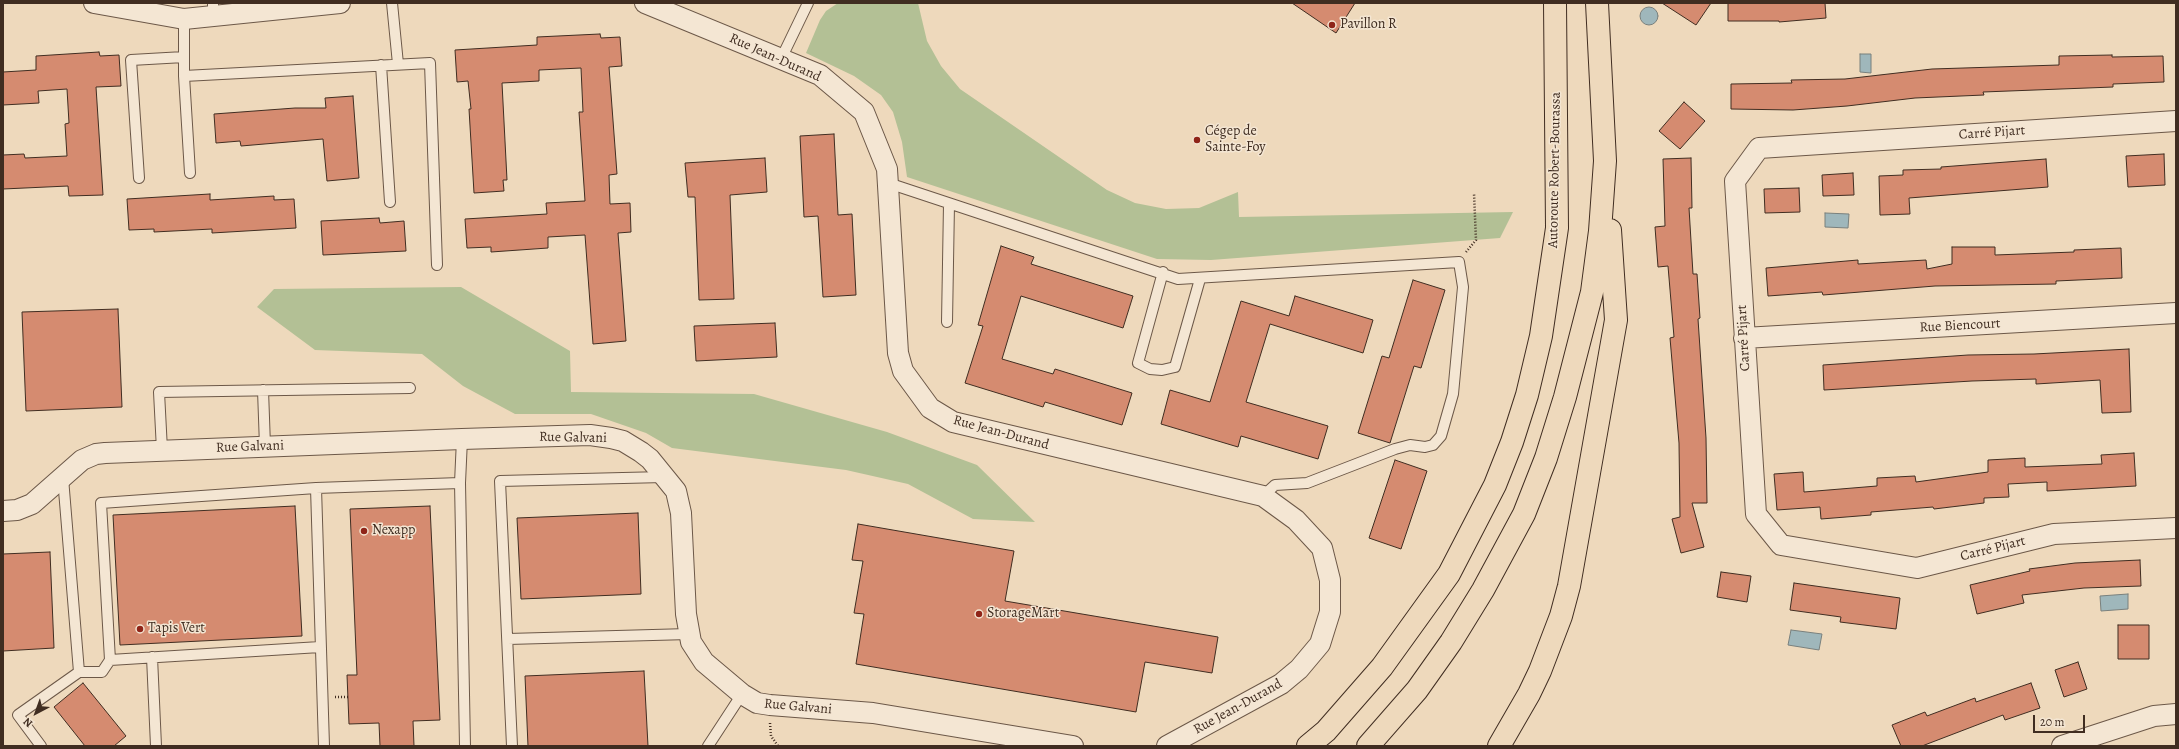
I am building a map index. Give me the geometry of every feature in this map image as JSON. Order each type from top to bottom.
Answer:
[{"type":"highway","points":[[1541,3],[1557,121]]},
{"type":"highway","name":"Autoroute Robert-Bourassa","points":[[1308,746],[1326,731],[1382,667],[1449,574],[1495,485],[1512,442],[1527,395],[1542,328],[1557,228],[1555,3]]},
{"type":"highway","points":[[1511,746],[1529,694],[1550,645],[1569,586],[1616,320],[1605,161],[1597,3]]},
{"type":"highway","points":[[1368,746],[1417,690],[1452,642],[1483,590],[1524,514],[1546,458],[1565,397],[1592,292],[1600,231],[1605,161]]},
{"type":"highway","points":[[1499,746],[1529,694]]},
{"type":"street","points":[[94,3],[184,19],[213,10],[340,3]]},
{"type":"street","name":"Rue Jean-Durand","points":[[645,3],[820,75],[864,112],[887,169],[898,353],[903,371],[930,408],[953,422],[1264,496],[1296,520],[1322,548],[1330,580],[1330,612],[1320,644],[1299,669],[1281,684],[1167,746]]},
{"type":"street","name":"Carré Pijart","points":[[2176,121],[1759,148],[1735,181],[1756,514],[1781,545],[1917,568],[2054,534],[2176,528]]},
{"type":"street","name":"Rue Biencourt","points":[[1744,338],[2176,314]]},
{"type":"street","name":"Rue Galvani","points":[[3,511],[17,510],[32,504],[82,460],[96,454],[265,446],[601,436],[623,441],[641,452],[676,491],[681,513],[689,634],[695,649],[704,662],[742,694],[757,703],[873,713],[1073,746]]},
{"type":"street","points":[[2062,746],[2154,716],[2176,714]]},
{"type":"lane","points":[[392,3],[398,64]]},
{"type":"lane","points":[[781,59],[808,3]]},
{"type":"lane","points":[[184,19],[184,76],[190,173]]},
{"type":"lane","points":[[139,178],[131,60],[184,56]]},
{"type":"lane","points":[[184,76],[430,62],[437,265]]},
{"type":"lane","points":[[381,65],[390,202]]},
{"type":"lane","points":[[888,183],[1163,272],[1178,279],[1200,279],[1459,262],[1462,287],[1453,394],[1441,436],[1433,445],[1425,447],[1410,445],[1395,449],[1307,483],[1275,485],[1264,496]]},
{"type":"lane","points":[[947,322],[949,204]]},
{"type":"lane","points":[[1163,272],[1138,363],[1150,369],[1162,370],[1175,367],[1200,279]]},
{"type":"lane","points":[[162,450],[159,392],[410,388]]},
{"type":"lane","points":[[263,390],[265,446]]},
{"type":"lane","points":[[462,439],[460,484],[465,746]]},
{"type":"lane","points":[[512,746],[500,481],[664,477]]},
{"type":"lane","points":[[63,478],[79,672]]},
{"type":"lane","points":[[41,746],[18,715],[79,672],[102,672],[110,660],[101,503],[316,488],[460,484]]},
{"type":"lane","points":[[316,488],[324,746]]},
{"type":"lane","points":[[508,639],[689,634]]},
{"type":"lane","points":[[110,660],[320,647]]},
{"type":"lane","points":[[152,657],[156,746]]},
{"type":"lane","points":[[708,746],[742,694]]},
{"type":"path","points":[[1474,193],[1476,240]]},
{"type":"path","points":[[770,705],[771,736],[778,746]]},
{"type":"green space","points":[[838,3],[918,3],[927,41],[941,66],[960,89],[1107,190],[1135,203],[1166,209],[1199,208],[1238,192],[1239,217],[1513,212],[1500,238],[1211,260],[1157,259],[907,177],[902,142],[893,112],[881,95],[854,76],[806,53],[820,20],[826,11]]},
{"type":"green space","points":[[461,287],[570,351],[571,392],[754,394],[887,432],[977,465],[1035,522],[973,519],[908,484],[846,470],[672,448],[646,433],[591,414],[515,414],[463,386],[422,354],[315,350],[257,307],[274,289]]},
{"type":"water","points":[[1645,7],[1653,7],[1658,12],[1656,23],[1653,25],[1645,25],[1640,20],[1640,12]]},
{"type":"water","points":[[1860,54],[1871,54],[1871,73],[1860,72]]},
{"type":"water","points":[[1825,213],[1849,214],[1848,228],[1825,227]]},
{"type":"water","points":[[2128,594],[2128,609],[2101,611],[2100,596]]},
{"type":"water","points":[[1791,630],[1822,634],[1819,650],[1788,645]]},
{"type":"building","name":"Pavillon R","points":[[1292,3],[1355,3],[1336,33]]},
{"type":"building","points":[[1662,3],[1711,3],[1696,25]]},
{"type":"building","points":[[1728,3],[1825,3],[1826,18],[1779,22],[1728,21]]},
{"type":"building","points":[[600,34],[601,38],[620,37],[622,66],[609,67],[617,174],[609,175],[610,204],[630,203],[631,232],[618,233],[626,341],[593,344],[585,235],[548,237],[548,248],[491,252],[491,247],[467,248],[465,219],[547,214],[546,203],[585,201],[579,112],[583,112],[581,68],[539,70],[539,81],[502,83],[507,180],[503,180],[504,191],[474,193],[469,109],[471,109],[468,81],[457,82],[455,50],[537,45],[537,37]]},
{"type":"building","points":[[99,52],[100,56],[119,55],[121,86],[96,87],[103,195],[69,196],[68,186],[3,189],[3,155],[24,154],[25,158],[67,156],[65,124],[69,123],[67,89],[38,91],[39,103],[3,105],[3,72],[36,70],[36,56]]},
{"type":"building","points":[[2112,55],[2112,57],[2163,56],[2164,82],[2113,84],[2113,87],[1983,92],[1984,95],[1915,98],[1847,106],[1793,110],[1731,109],[1731,84],[1792,83],[1791,80],[1845,79],[1932,69],[2059,65],[2059,56]]},
{"type":"building","points":[[353,96],[359,178],[327,181],[323,139],[241,146],[240,141],[216,143],[214,114],[295,108],[326,108],[325,98]]},
{"type":"building","points":[[1684,102],[1705,121],[1680,149],[1659,131]]},
{"type":"building","points":[[834,134],[838,215],[852,214],[856,295],[823,297],[818,216],[804,217],[800,136]]},
{"type":"building","points":[[2164,154],[2165,185],[2128,187],[2126,156]]},
{"type":"building","points":[[765,158],[767,192],[730,195],[734,299],[699,300],[695,197],[688,197],[685,163]]},
{"type":"building","points":[[1691,158],[1692,208],[1689,208],[1693,274],[1697,274],[1700,318],[1698,319],[1706,438],[1707,503],[1692,503],[1704,547],[1681,553],[1672,519],[1680,517],[1679,443],[1670,338],[1674,337],[1668,266],[1658,267],[1655,227],[1665,226],[1663,159]]},
{"type":"building","points":[[2046,159],[2048,187],[1909,198],[1910,214],[1880,215],[1879,176],[1903,175],[1903,170],[1941,169],[1941,167]]},
{"type":"building","points":[[1853,173],[1854,195],[1823,196],[1822,175]]},
{"type":"building","points":[[1799,188],[1800,212],[1765,213],[1764,189]]},
{"type":"building","points":[[210,194],[210,200],[274,196],[274,200],[294,199],[296,228],[212,233],[212,229],[154,232],[154,229],[129,230],[127,199]]},
{"type":"building","points":[[379,218],[380,223],[404,221],[406,251],[323,255],[321,221]]},
{"type":"building","points":[[1001,246],[1034,257],[1031,264],[1133,296],[1123,328],[1021,296],[1002,359],[1053,374],[1055,369],[1132,393],[1122,425],[1045,402],[1043,407],[965,383],[983,326],[978,325]]},
{"type":"building","points":[[1952,247],[1995,247],[1995,255],[2074,252],[2074,250],[2121,248],[2122,278],[2056,281],[2056,284],[1935,286],[1823,295],[1822,292],[1768,296],[1766,268],[1858,260],[1858,264],[1926,260],[1927,269],[1952,264]]},
{"type":"building","points":[[1413,280],[1445,290],[1421,368],[1414,366],[1390,443],[1358,433],[1382,356],[1389,358]]},
{"type":"building","points":[[1295,296],[1373,320],[1363,353],[1270,324],[1246,402],[1328,426],[1318,459],[1241,436],[1238,447],[1161,424],[1170,390],[1210,402],[1241,301],[1289,316]]},
{"type":"building","points":[[118,309],[122,407],[26,411],[22,312]]},
{"type":"building","points":[[775,323],[777,357],[696,361],[694,326]]},
{"type":"building","points":[[2129,349],[2131,412],[2102,413],[2100,380],[2036,384],[2036,379],[1972,381],[1824,390],[1823,365],[1968,355],[2034,354]]},
{"type":"building","points":[[2134,453],[2136,486],[2047,491],[2047,482],[2008,484],[2009,497],[1984,498],[1984,503],[1934,509],[1933,507],[1871,512],[1871,515],[1821,519],[1820,507],[1777,510],[1774,474],[1803,472],[1804,492],[1877,486],[1877,478],[1915,476],[1916,482],[1988,472],[1988,460],[2025,458],[2025,467],[2102,464],[2101,455]]},
{"type":"building","points":[[1395,460],[1427,471],[1401,549],[1369,538]]},
{"type":"building","points":[[295,506],[302,636],[120,645],[113,515]]},
{"type":"building","points":[[430,506],[440,720],[413,721],[414,746],[380,746],[379,723],[349,724],[347,675],[357,675],[350,509]]},
{"type":"building","points":[[638,513],[641,594],[521,599],[517,518]]},
{"type":"building","points":[[858,524],[1014,551],[1005,601],[1218,637],[1212,673],[1145,662],[1136,712],[856,664],[864,614],[854,613],[863,561],[852,560]]},
{"type":"building","points":[[50,552],[54,648],[3,651],[3,554]]},
{"type":"building","points":[[2140,560],[2141,586],[2084,588],[2022,595],[2024,603],[1977,614],[1970,585],[2030,571],[2029,569],[2075,563]]},
{"type":"building","points":[[1721,572],[1751,576],[1747,602],[1717,597]]},
{"type":"building","points":[[1794,583],[1900,598],[1896,629],[1840,622],[1841,617],[1790,610]]},
{"type":"building","points":[[2118,625],[2149,625],[2149,659],[2118,659]]},
{"type":"building","points":[[2078,662],[2087,689],[2064,697],[2055,670]]},
{"type":"building","points":[[644,671],[648,746],[528,746],[525,676]]},
{"type":"building","points":[[83,683],[126,736],[114,746],[85,746],[54,707]]},
{"type":"building","points":[[2031,683],[2040,708],[2005,720],[2003,715],[1922,746],[1901,746],[1892,725],[1925,712],[1927,716],[1975,698],[1976,702]]},
{"type":"place","name":"Pavillon R","points":[[1332,25]]},
{"type":"place","name":"Cégep de Sainte-Foy","points":[[1197,140]]},
{"type":"place","name":"Nexapp","points":[[364,531]]},
{"type":"place","name":"StorageMart","points":[[979,614]]},
{"type":"place","name":"Tapis Vert","points":[[140,629]]}]
